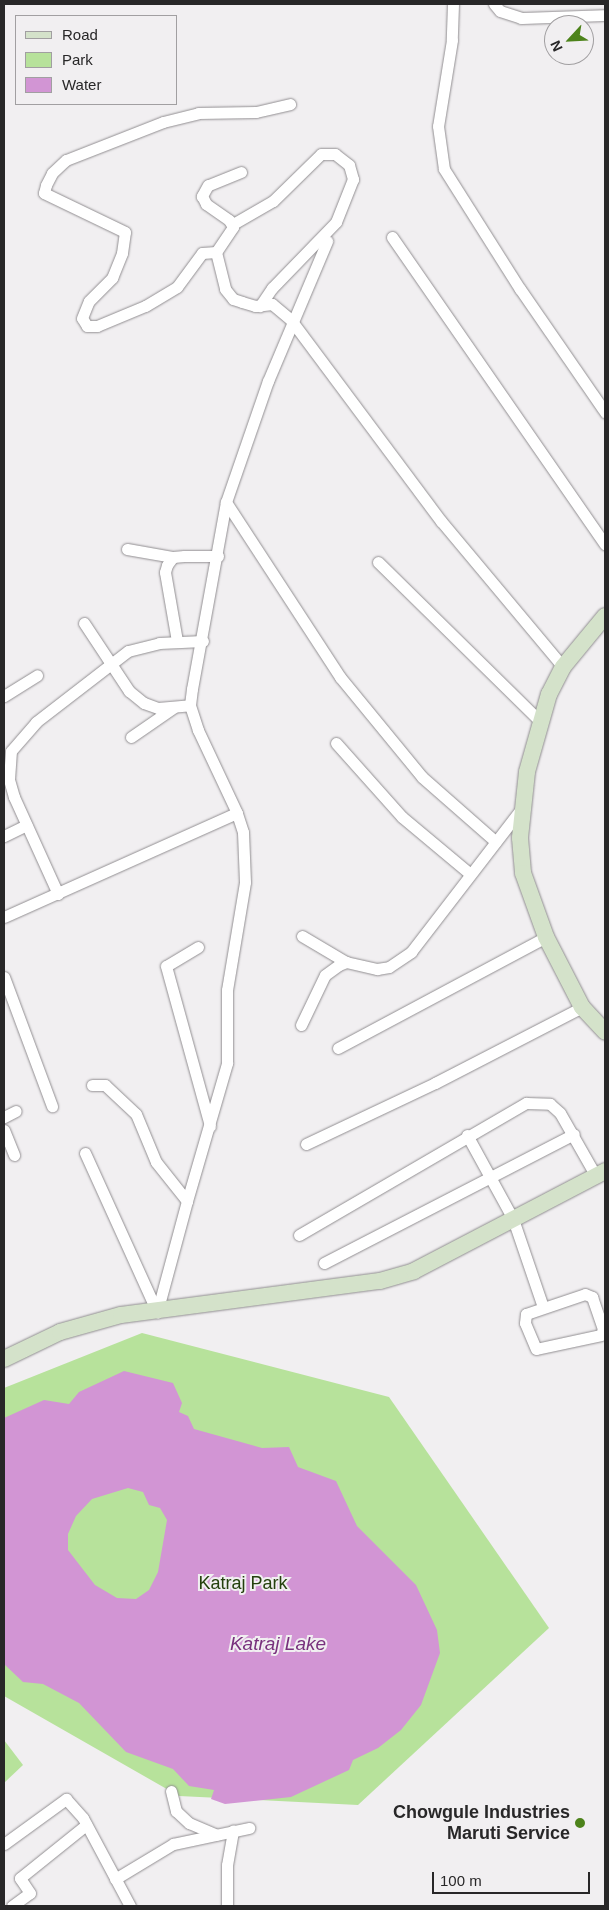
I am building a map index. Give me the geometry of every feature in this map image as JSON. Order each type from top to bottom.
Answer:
[{"type":"street","points":[[453,4],[452,40],[438,126],[444,169],[520,289],[605,412]]},
{"type":"street","points":[[494,4],[500,11],[521,18],[605,15]]},
{"type":"street","points":[[216,252],[202,254],[178,287],[145,306],[97,326],[86,326],[82,318],[89,301],[112,278],[122,253],[125,232],[44,193],[46,185],[52,174],[66,160],[163,122],[198,112],[256,112],[290,104]]},
{"type":"street","points":[[260,306],[272,288],[336,222],[352,179],[348,165],[335,154],[321,154],[273,201],[233,224],[216,252],[225,289],[233,299],[260,306],[272,304],[291,320],[435,513],[563,667]]},
{"type":"street","points":[[233,224],[206,204],[202,196],[208,185],[241,172]]},
{"type":"street","points":[[392,237],[605,546]]},
{"type":"street","points":[[157,1312],[186,1201],[210,1126],[227,1063],[227,990],[245,882],[243,832],[237,813],[198,730],[190,705],[203,641],[226,502],[291,320],[327,241]]},
{"type":"street","points":[[226,502],[340,677],[422,777],[496,842]]},
{"type":"street","points":[[127,549],[173,557],[218,556]]},
{"type":"street","points":[[173,557],[166,572],[177,641]]},
{"type":"street","points":[[378,562],[540,721]]},
{"type":"street","points":[[605,616],[563,667],[540,721],[521,809],[523,874],[546,937],[582,1007],[605,1032]]},
{"type":"street","points":[[84,623],[129,690],[144,703],[158,708],[190,705]]},
{"type":"street","points":[[58,894],[9,779],[7,756],[36,722],[112,662],[144,646],[177,641],[203,641]]},
{"type":"street","points":[[4,696],[37,675]]},
{"type":"street","points":[[131,737],[174,708]]},
{"type":"street","points":[[336,744],[402,817],[469,873]]},
{"type":"street","points":[[302,936],[346,962],[377,969],[401,961],[521,809]]},
{"type":"street","points":[[4,917],[237,813]]},
{"type":"street","points":[[4,836],[27,825]]},
{"type":"street","points":[[338,1048],[546,937]]},
{"type":"street","points":[[198,947],[166,966],[210,1126]]},
{"type":"street","points":[[301,1025],[325,976],[346,962]]},
{"type":"street","points":[[4,977],[52,1106]]},
{"type":"street","points":[[306,1144],[435,1083],[582,1007]]},
{"type":"street","points":[[92,1085],[105,1085],[136,1114],[156,1162],[186,1201]]},
{"type":"street","points":[[4,1359],[88,1323],[120,1315],[157,1312],[380,1281],[414,1271],[600,1174],[560,1113],[550,1104],[540,1102],[512,1109],[299,1235]]},
{"type":"street","points":[[4,1117],[16,1111]]},
{"type":"street","points":[[4,1130],[14,1154]]},
{"type":"street","points":[[324,1264],[574,1134]]},
{"type":"street","points":[[467,1136],[513,1219],[544,1307]]},
{"type":"street","points":[[85,1153],[157,1312]]},
{"type":"street","points":[[590,1294],[603,1332],[597,1337],[536,1348],[524,1320],[528,1312],[544,1307],[590,1294]]},
{"type":"street","points":[[171,1792],[176,1811],[189,1823],[217,1835]]},
{"type":"street","points":[[4,1844],[66,1799],[86,1825],[130,1906]]},
{"type":"street","points":[[12,1906],[30,1893],[20,1878],[86,1825]]},
{"type":"street","points":[[115,1879],[173,1844],[249,1828]]},
{"type":"street","points":[[227,1906],[227,1865],[233,1832]]},
{"type":"green space","name":"Katraj Lake","points":[[142,1333],[389,1397],[549,1628],[358,1805],[179,1796],[4,1696],[4,1388]]},
{"type":"green space","points":[[4,1740],[23,1765],[4,1783]]},
{"type":"water","name":"Katraj Lake","points":[[124,1371],[173,1383],[182,1403],[179,1412],[188,1416],[194,1429],[262,1448],[289,1447],[298,1467],[336,1481],[357,1526],[416,1585],[437,1630],[440,1653],[421,1705],[401,1730],[378,1748],[353,1760],[349,1770],[291,1797],[225,1804],[211,1799],[214,1790],[189,1786],[173,1769],[126,1752],[79,1703],[43,1684],[23,1682],[4,1664],[4,1418],[44,1400],[69,1404],[79,1392]],"holes":[[[128,1488],[143,1492],[149,1505],[160,1508],[167,1520],[158,1572],[149,1590],[136,1599],[117,1598],[95,1585],[68,1550],[68,1534],[76,1516],[92,1499]]]},
{"type":"place","name":"Chowgule Industries Maruti Service","points":[[580,1823]]},
{"type":"park label","name":"Katraj Park","points":[[243,1583]]}]
